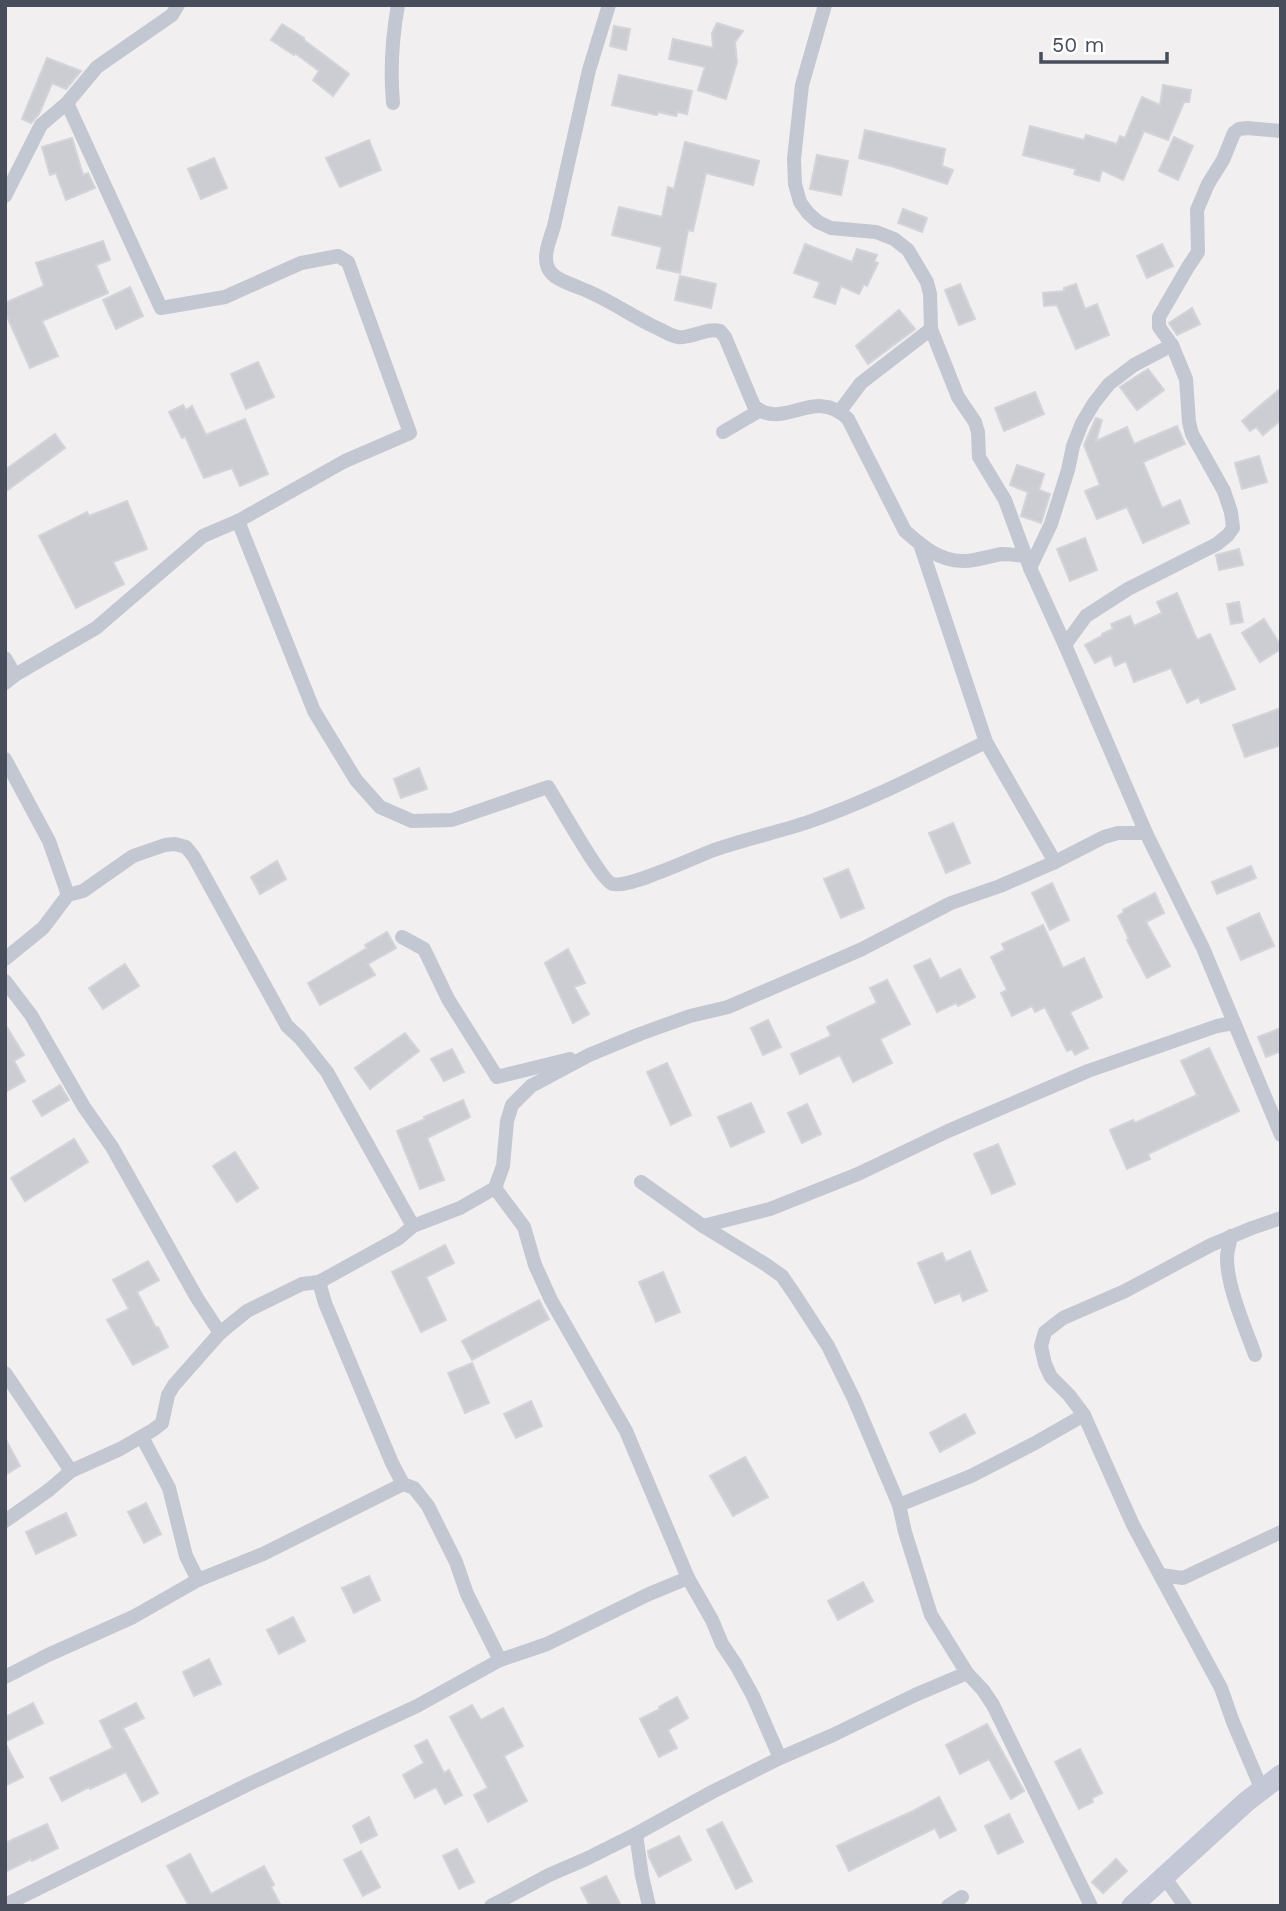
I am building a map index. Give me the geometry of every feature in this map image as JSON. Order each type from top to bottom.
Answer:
[{"type":"street","points":[[5,196],[41,125],[67,103],[97,67],[172,15],[178,5]]},
{"type":"street","points":[[393,103],[390,76],[392,38],[398,5]]},
{"type":"street","points":[[609,5],[589,70],[549,243],[548,268],[554,276],[592,292],[645,323],[674,336],[720,331],[754,406],[765,414],[815,406],[829,406],[840,411],[848,419],[905,531],[934,554],[963,561],[1004,554],[1027,562]]},
{"type":"street","points":[[825,5],[802,85],[794,159],[795,184],[800,202],[818,222],[831,228],[876,232],[894,239],[908,250],[927,282],[931,329],[957,397],[975,422],[979,457],[1005,500],[1027,562],[1146,833],[1203,948],[1281,1135]]},
{"type":"street","points":[[5,658],[10,679],[96,628],[202,536],[238,521],[345,461],[410,433],[348,262],[338,256],[302,263],[225,297],[161,307],[67,103]]},
{"type":"street","points":[[1065,645],[1086,616],[1128,589],[1217,544],[1233,528],[1224,491],[1192,434],[1186,379],[1172,345],[1159,327],[1160,317],[1198,253],[1197,210],[1234,133],[1247,128],[1281,131]]},
{"type":"street","points":[[840,411],[861,383],[931,329]]},
{"type":"street","points":[[1027,562],[1051,524],[1073,446],[1094,403],[1109,384],[1134,365],[1172,345]]},
{"type":"street","points":[[723,432],[759,411]]},
{"type":"street","points":[[238,521],[314,711],[356,780],[380,807],[412,821],[452,820],[548,787],[598,869],[609,883],[615,885],[643,878],[716,850],[810,822],[865,801],[986,741]]},
{"type":"street","points":[[920,544],[986,741],[1055,862]]},
{"type":"street","points":[[5,759],[49,841],[68,895]]},
{"type":"street","points":[[5,1521],[71,1471],[120,1449],[162,1423],[167,1395],[174,1385],[220,1333],[247,1311],[302,1284],[319,1282],[399,1238],[413,1226],[460,1208],[495,1188],[503,1166],[507,1121],[512,1105],[531,1086],[589,1055],[690,1016],[728,1007],[860,950],[951,903],[1000,886],[1104,837],[1118,833],[1146,833]]},
{"type":"street","points":[[5,959],[43,928],[68,895],[83,891],[133,856],[175,844],[187,847],[287,1026],[327,1072],[413,1226]]},
{"type":"street","points":[[402,937],[424,948],[447,999],[497,1077],[589,1055]]},
{"type":"street","points":[[5,981],[31,1015],[84,1107],[112,1147],[197,1298],[220,1333]]},
{"type":"street","points":[[703,1226],[770,1209],[858,1174],[948,1130],[1088,1071],[1234,1023]]},
{"type":"street","points":[[641,1182],[703,1226],[782,1276],[828,1346],[854,1398],[900,1505],[905,1531],[931,1615],[967,1673],[993,1705],[1091,1906]]},
{"type":"street","points":[[495,1188],[524,1227],[535,1265],[551,1300],[626,1430],[688,1578],[753,1696],[780,1758]]},
{"type":"street","points":[[1262,1790],[1221,1688],[1133,1525],[1084,1415],[1051,1377],[1041,1346],[1045,1332],[1063,1318],[1125,1291],[1211,1245],[1281,1218]]},
{"type":"street","points":[[1231,1236],[1227,1258],[1236,1301],[1255,1355]]},
{"type":"street","points":[[1211,1245],[1227,1258]]},
{"type":"street","points":[[319,1282],[325,1303],[403,1484],[414,1488],[428,1506],[500,1660]]},
{"type":"street","points":[[5,1373],[71,1471]]},
{"type":"street","points":[[900,1505],[971,1476],[1084,1415]]},
{"type":"street","points":[[142,1437],[169,1488],[186,1556],[198,1580]]},
{"type":"street","points":[[5,1677],[133,1617],[198,1580],[263,1554],[403,1484]]},
{"type":"street","points":[[1161,1575],[1183,1578],[1281,1532]]},
{"type":"street","points":[[5,1905],[251,1783],[418,1706],[500,1660],[547,1644],[688,1578]]},
{"type":"street","points":[[1174,1602],[1183,1578]]},
{"type":"street","points":[[491,1906],[780,1758],[967,1673]]},
{"type":"street","points":[[1132,1906],[1246,1802],[1281,1775]]},
{"type":"street","points":[[636,1834],[649,1906]]},
{"type":"street","points":[[1165,1878],[1185,1906]]},
{"type":"street","points":[[948,1906],[961,1897]]},
{"type":"building","points":[[717,23],[743,31],[735,42],[737,62],[726,99],[698,90],[705,67],[669,59],[673,39],[713,48],[712,33]]},
{"type":"building","points":[[282,24],[349,74],[333,96],[313,80],[319,71],[295,53],[294,55],[271,40]]},
{"type":"building","points":[[614,26],[630,29],[626,50],[610,46]]},
{"type":"building","points":[[47,58],[81,71],[66,89],[52,83],[39,114],[31,123],[22,119]]},
{"type":"building","points":[[619,75],[692,91],[687,114],[678,112],[676,116],[658,112],[657,115],[612,105]]},
{"type":"building","points":[[1163,85],[1191,90],[1189,102],[1184,102],[1168,140],[1144,131],[1123,180],[1102,170],[1099,181],[1074,174],[1076,169],[1023,155],[1030,126],[1084,140],[1086,135],[1117,144],[1120,136],[1125,138],[1142,97],[1160,105]]},
{"type":"building","points":[[865,130],[945,149],[942,166],[953,170],[947,184],[859,158]]},
{"type":"building","points":[[1174,137],[1193,146],[1178,180],[1159,171]]},
{"type":"building","points":[[72,138],[83,175],[88,173],[95,188],[66,200],[56,173],[50,175],[42,147]]},
{"type":"building","points":[[369,140],[381,170],[340,187],[326,158]]},
{"type":"building","points":[[685,142],[759,161],[753,185],[706,173],[693,231],[688,230],[680,273],[657,268],[662,247],[612,235],[619,207],[662,217],[668,187],[674,189]]},
{"type":"building","points":[[817,155],[848,161],[841,195],[810,189]]},
{"type":"building","points":[[214,158],[227,188],[201,199],[188,169]]},
{"type":"building","points":[[903,209],[927,218],[922,232],[898,223]]},
{"type":"building","points":[[103,241],[110,260],[96,265],[108,293],[42,321],[58,356],[30,368],[5,312],[5,303],[44,286],[36,263]]},
{"type":"building","points":[[805,244],[852,262],[857,249],[877,255],[874,262],[878,263],[867,286],[864,284],[859,294],[841,286],[835,304],[814,297],[820,282],[794,273]]},
{"type":"building","points":[[1162,244],[1173,266],[1147,278],[1137,256]]},
{"type":"building","points":[[680,276],[716,284],[711,308],[675,300]]},
{"type":"building","points":[[960,284],[975,319],[959,325],[945,290]]},
{"type":"building","points":[[1076,284],[1085,309],[1097,304],[1109,335],[1076,349],[1057,305],[1044,306],[1043,293],[1064,291],[1064,288]]},
{"type":"building","points":[[130,287],[143,316],[116,329],[103,300]]},
{"type":"building","points":[[1192,308],[1200,324],[1177,335],[1169,323]]},
{"type":"building","points":[[899,310],[915,329],[868,364],[856,346]]},
{"type":"building","points":[[258,362],[274,397],[246,409],[231,374]]},
{"type":"building","points":[[1148,369],[1164,390],[1137,410],[1120,387]]},
{"type":"building","points":[[1281,388],[1281,420],[1263,435],[1256,427],[1250,431],[1242,421]]},
{"type":"building","points":[[1035,392],[1044,414],[1004,431],[995,408]]},
{"type":"building","points":[[183,405],[186,410],[192,406],[206,435],[245,419],[268,474],[240,486],[232,468],[204,478],[185,436],[182,438],[169,412]]},
{"type":"building","points":[[1096,418],[1102,420],[1096,441],[1127,427],[1134,444],[1177,426],[1185,444],[1143,462],[1162,508],[1180,500],[1189,523],[1143,543],[1127,507],[1097,519],[1085,491],[1100,485],[1084,445]]},
{"type":"building","points":[[55,434],[65,448],[5,492],[5,470]]},
{"type":"building","points":[[1259,456],[1267,482],[1242,489],[1235,463]]},
{"type":"building","points":[[1017,465],[1044,474],[1039,490],[1050,494],[1041,523],[1021,516],[1028,492],[1010,485]]},
{"type":"building","points":[[127,501],[147,549],[113,562],[124,584],[76,608],[39,536],[87,512],[89,516]]},
{"type":"building","points":[[1085,538],[1097,570],[1070,581],[1057,549]]},
{"type":"building","points":[[1239,549],[1243,565],[1219,570],[1216,555]]},
{"type":"building","points":[[1177,593],[1197,640],[1210,634],[1235,689],[1201,703],[1199,697],[1187,703],[1171,668],[1134,682],[1126,661],[1115,666],[1111,655],[1095,663],[1085,645],[1113,629],[1111,624],[1130,616],[1134,626],[1162,613],[1157,602]]},
{"type":"building","points":[[1239,602],[1243,622],[1231,624],[1227,604]]},
{"type":"building","points":[[1264,619],[1281,649],[1260,662],[1242,633]]},
{"type":"building","points":[[1281,708],[1281,745],[1245,757],[1233,725]]},
{"type":"building","points":[[419,768],[427,789],[401,798],[394,779]]},
{"type":"building","points":[[953,823],[970,863],[946,873],[929,833]]},
{"type":"building","points":[[277,861],[286,879],[260,894],[251,877]]},
{"type":"building","points":[[1251,866],[1256,878],[1217,894],[1212,882]]},
{"type":"building","points":[[848,869],[864,908],[841,918],[824,879]]},
{"type":"building","points":[[1052,883],[1069,920],[1050,930],[1032,893]]},
{"type":"building","points":[[1155,893],[1164,913],[1146,922],[1170,966],[1147,978],[1118,916],[1123,910]]},
{"type":"building","points":[[1259,913],[1274,946],[1241,960],[1227,928]]},
{"type":"building","points":[[1043,925],[1063,968],[1084,958],[1102,997],[1070,1012],[1088,1048],[1075,1055],[1072,1049],[1067,1051],[1045,1007],[1035,1012],[1032,1006],[1012,1016],[1001,993],[1007,990],[991,957],[1005,950],[1002,944]]},
{"type":"building","points":[[387,932],[396,948],[368,964],[375,975],[320,1005],[308,983],[367,948],[365,945]]},
{"type":"building","points":[[568,949],[585,983],[574,987],[589,1014],[573,1023],[545,963]]},
{"type":"building","points":[[930,959],[940,979],[960,969],[975,997],[958,1006],[956,1003],[937,1012],[914,966]]},
{"type":"building","points":[[125,964],[139,986],[103,1009],[89,988]]},
{"type":"building","points":[[887,980],[910,1024],[880,1039],[892,1063],[853,1082],[840,1055],[800,1074],[791,1054],[831,1036],[827,1027],[877,1003],[870,988]]},
{"type":"building","points":[[768,1020],[781,1047],[763,1055],[751,1028]]},
{"type":"building","points":[[5,1024],[24,1055],[14,1061],[25,1081],[5,1092]]},
{"type":"building","points":[[1281,1028],[1281,1051],[1266,1057],[1258,1037]]},
{"type":"building","points":[[405,1033],[419,1051],[370,1089],[355,1068]]},
{"type":"building","points":[[1209,1048],[1239,1111],[1148,1154],[1150,1159],[1127,1169],[1110,1130],[1133,1120],[1135,1123],[1197,1095],[1181,1061]]},
{"type":"building","points":[[452,1049],[464,1072],[444,1081],[431,1059]]},
{"type":"building","points":[[667,1063],[691,1115],[671,1125],[647,1072]]},
{"type":"building","points":[[60,1085],[69,1100],[42,1116],[33,1101]]},
{"type":"building","points":[[463,1100],[470,1117],[427,1138],[444,1180],[420,1189],[397,1131]]},
{"type":"building","points":[[751,1103],[764,1132],[731,1147],[718,1117]]},
{"type":"building","points":[[807,1104],[821,1134],[802,1143],[788,1113]]},
{"type":"building","points":[[74,1139],[88,1162],[25,1201],[11,1178]]},
{"type":"building","points":[[998,1144],[1015,1184],[992,1194],[974,1154]]},
{"type":"building","points":[[235,1152],[258,1188],[237,1202],[213,1166]]},
{"type":"building","points":[[445,1245],[454,1263],[426,1277],[446,1320],[421,1332],[392,1272]]},
{"type":"building","points":[[970,1251],[987,1291],[963,1301],[960,1293],[935,1303],[918,1263],[942,1253],[946,1262]]},
{"type":"building","points":[[148,1261],[159,1280],[137,1292],[168,1347],[133,1365],[107,1320],[129,1309],[113,1280]]},
{"type":"building","points":[[663,1272],[680,1312],[656,1322],[639,1282]]},
{"type":"building","points":[[539,1300],[549,1319],[472,1360],[462,1341]]},
{"type":"building","points":[[472,1363],[489,1403],[465,1413],[448,1373]]},
{"type":"building","points":[[531,1401],[542,1426],[516,1438],[504,1414]]},
{"type":"building","points":[[965,1414],[975,1433],[940,1452],[930,1433]]},
{"type":"building","points":[[5,1438],[20,1466],[5,1475]]},
{"type":"building","points":[[745,1457],[768,1497],[733,1516],[710,1476]]},
{"type":"building","points":[[146,1503],[161,1534],[144,1543],[128,1512]]},
{"type":"building","points":[[66,1513],[76,1535],[36,1554],[26,1532]]},
{"type":"building","points":[[369,1576],[380,1600],[354,1613],[342,1588]]},
{"type":"building","points":[[863,1582],[873,1601],[838,1620],[828,1601]]},
{"type":"building","points":[[293,1617],[305,1641],[279,1654],[267,1630]]},
{"type":"building","points":[[209,1659],[221,1684],[194,1696],[183,1672]]},
{"type":"building","points":[[677,1697],[688,1718],[668,1730],[677,1748],[659,1757],[640,1719]]},
{"type":"building","points":[[33,1703],[43,1723],[5,1742],[5,1717]]},
{"type":"building","points":[[136,1703],[144,1718],[123,1728],[158,1793],[142,1802],[126,1772],[62,1801],[50,1778],[113,1748],[100,1721]]},
{"type":"building","points":[[472,1705],[481,1720],[503,1708],[523,1746],[504,1756],[527,1801],[488,1822],[474,1795],[488,1788],[450,1717]]},
{"type":"building","points":[[987,1724],[1024,1791],[1011,1799],[989,1759],[960,1774],[946,1745]]},
{"type":"building","points":[[427,1740],[444,1773],[449,1770],[462,1795],[445,1804],[436,1787],[415,1798],[403,1775],[424,1763],[415,1746]]},
{"type":"building","points":[[5,1743],[23,1777],[5,1786]]},
{"type":"building","points":[[1080,1749],[1102,1793],[1092,1798],[1093,1802],[1079,1809],[1055,1762]]},
{"type":"building","points":[[939,1797],[956,1830],[940,1838],[935,1828],[849,1871],[837,1846]]},
{"type":"building","points":[[1009,1814],[1023,1842],[998,1854],[985,1826]]},
{"type":"building","points":[[369,1817],[377,1835],[361,1843],[353,1826]]},
{"type":"building","points":[[722,1822],[752,1881],[736,1889],[707,1830]]},
{"type":"building","points":[[47,1824],[58,1848],[5,1872],[5,1843]]},
{"type":"building","points":[[679,1836],[691,1860],[659,1877],[648,1851]]},
{"type":"building","points":[[457,1849],[474,1882],[459,1889],[443,1856]]},
{"type":"building","points":[[361,1851],[380,1887],[363,1896],[344,1860]]},
{"type":"building","points":[[190,1854],[211,1894],[264,1866],[281,1906],[189,1906],[167,1866]]},
{"type":"building","points":[[1116,1859],[1127,1871],[1103,1893],[1092,1882]]},
{"type":"building","points":[[606,1876],[621,1906],[590,1906],[581,1888]]}]
